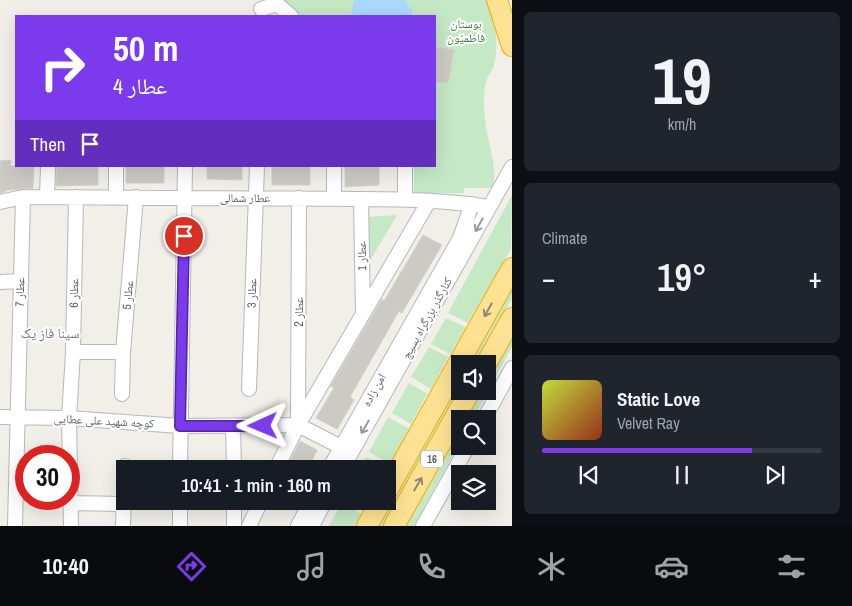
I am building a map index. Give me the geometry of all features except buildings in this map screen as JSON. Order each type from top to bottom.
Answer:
[{"type":"highway","points":[[497,0],[512,46]]},
{"type":"highway","name":"16","points":[[396,475],[512,268]]},
{"type":"highway","points":[[491,355],[512,318]]},
{"type":"highway","name":"16","points":[[394,526],[465,400]]},
{"type":"highway","points":[[367,526],[376,510]]},
{"type":"street","points":[[261,8],[277,4],[290,15]]},
{"type":"street","points":[[47,197],[48,167]]},
{"type":"street","points":[[116,167],[116,197]]},
{"type":"street","points":[[180,460],[185,167]]},
{"type":"street","name":"عطار 3","points":[[248,389],[257,167]]},
{"type":"street","points":[[334,167],[334,198]]},
{"type":"street","points":[[405,167],[405,199]]},
{"type":"street","name":"کنارگذر بزرگراه بسیج","points":[[344,460],[346,450],[512,167]]},
{"type":"street","name":"عطار شمالی","points":[[0,202],[23,197],[334,198],[405,199],[489,207]]},
{"type":"street","name":"عطار 7","points":[[14,526],[23,197]]},
{"type":"street","name":"عطار 6","points":[[71,445],[76,197]]},
{"type":"street","name":"عطار 5","points":[[122,394],[123,352],[136,197]]},
{"type":"street","name":"عطار 2","points":[[298,425],[299,198]]},
{"type":"street","name":"عطار 1","points":[[361,199],[363,314]]},
{"type":"street","points":[[280,460],[298,425],[430,201]]},
{"type":"street","name":"امن زاده","points":[[337,460],[346,450],[460,238],[472,204]]},
{"type":"street","points":[[0,282],[21,282]]},
{"type":"street","points":[[73,352],[123,352]]},
{"type":"street","points":[[489,410],[512,368]]},
{"type":"street","name":"کوچه شهید علی عطایی","points":[[0,417],[70,418],[180,426],[298,425],[346,450]]},
{"type":"street","points":[[233,426],[234,460]]},
{"type":"street","points":[[423,526],[463,455]]},
{"type":"street","points":[[80,503],[116,504]]},
{"type":"street","name":"عطار 6","points":[[71,526],[72,510]]},
{"type":"street","points":[[123,526],[124,510]]},
{"type":"street","points":[[180,510],[180,526]]},
{"type":"street","points":[[234,510],[234,526]]},
{"type":"street","points":[[249,526],[257,510]]},
{"type":"street","points":[[298,526],[306,510]]},
{"type":"street","points":[[312,526],[320,510]]},
{"type":"green space","name":"بوستان فاطمیّون","points":[[283,0],[491,0],[496,34],[496,51],[493,68],[484,91],[484,101],[486,128],[494,171],[493,188],[464,188],[464,193],[414,194],[414,167],[436,167],[436,15],[298,15]]},
{"type":"green space","points":[[512,195],[511,249],[468,323],[448,313]]},
{"type":"green space","points":[[397,215],[367,266],[368,217]]},
{"type":"green space","points":[[512,289],[512,298],[482,355],[475,355]]},
{"type":"green space","points":[[446,318],[466,327],[450,354],[431,344]]},
{"type":"green space","points":[[512,324],[512,347],[496,377],[495,355]]},
{"type":"green space","points":[[429,347],[448,357],[431,389],[411,377]]},
{"type":"green space","points":[[409,383],[427,394],[411,424],[392,413]]},
{"type":"green space","points":[[451,398],[451,400],[455,400],[396,508],[396,494]]},
{"type":"green space","points":[[470,400],[483,400],[478,410],[465,410]]},
{"type":"green space","points":[[388,417],[409,429],[392,460],[383,460],[369,452]]},
{"type":"green space","points":[[451,436],[451,455],[453,455],[414,526],[402,526]]},
{"type":"green space","points":[[338,510],[355,510],[362,514],[355,526],[329,526]]},
{"type":"green space","points":[[387,510],[395,510],[386,526],[378,526]]},
{"type":"water","points":[[354,0],[406,0],[408,7],[412,9],[412,15],[351,15]]},
{"type":"district","name":"سینا فاز یک","points":[[50,333]]},
{"type":"route","points":[[184,236],[180,426],[263,426]]}]
